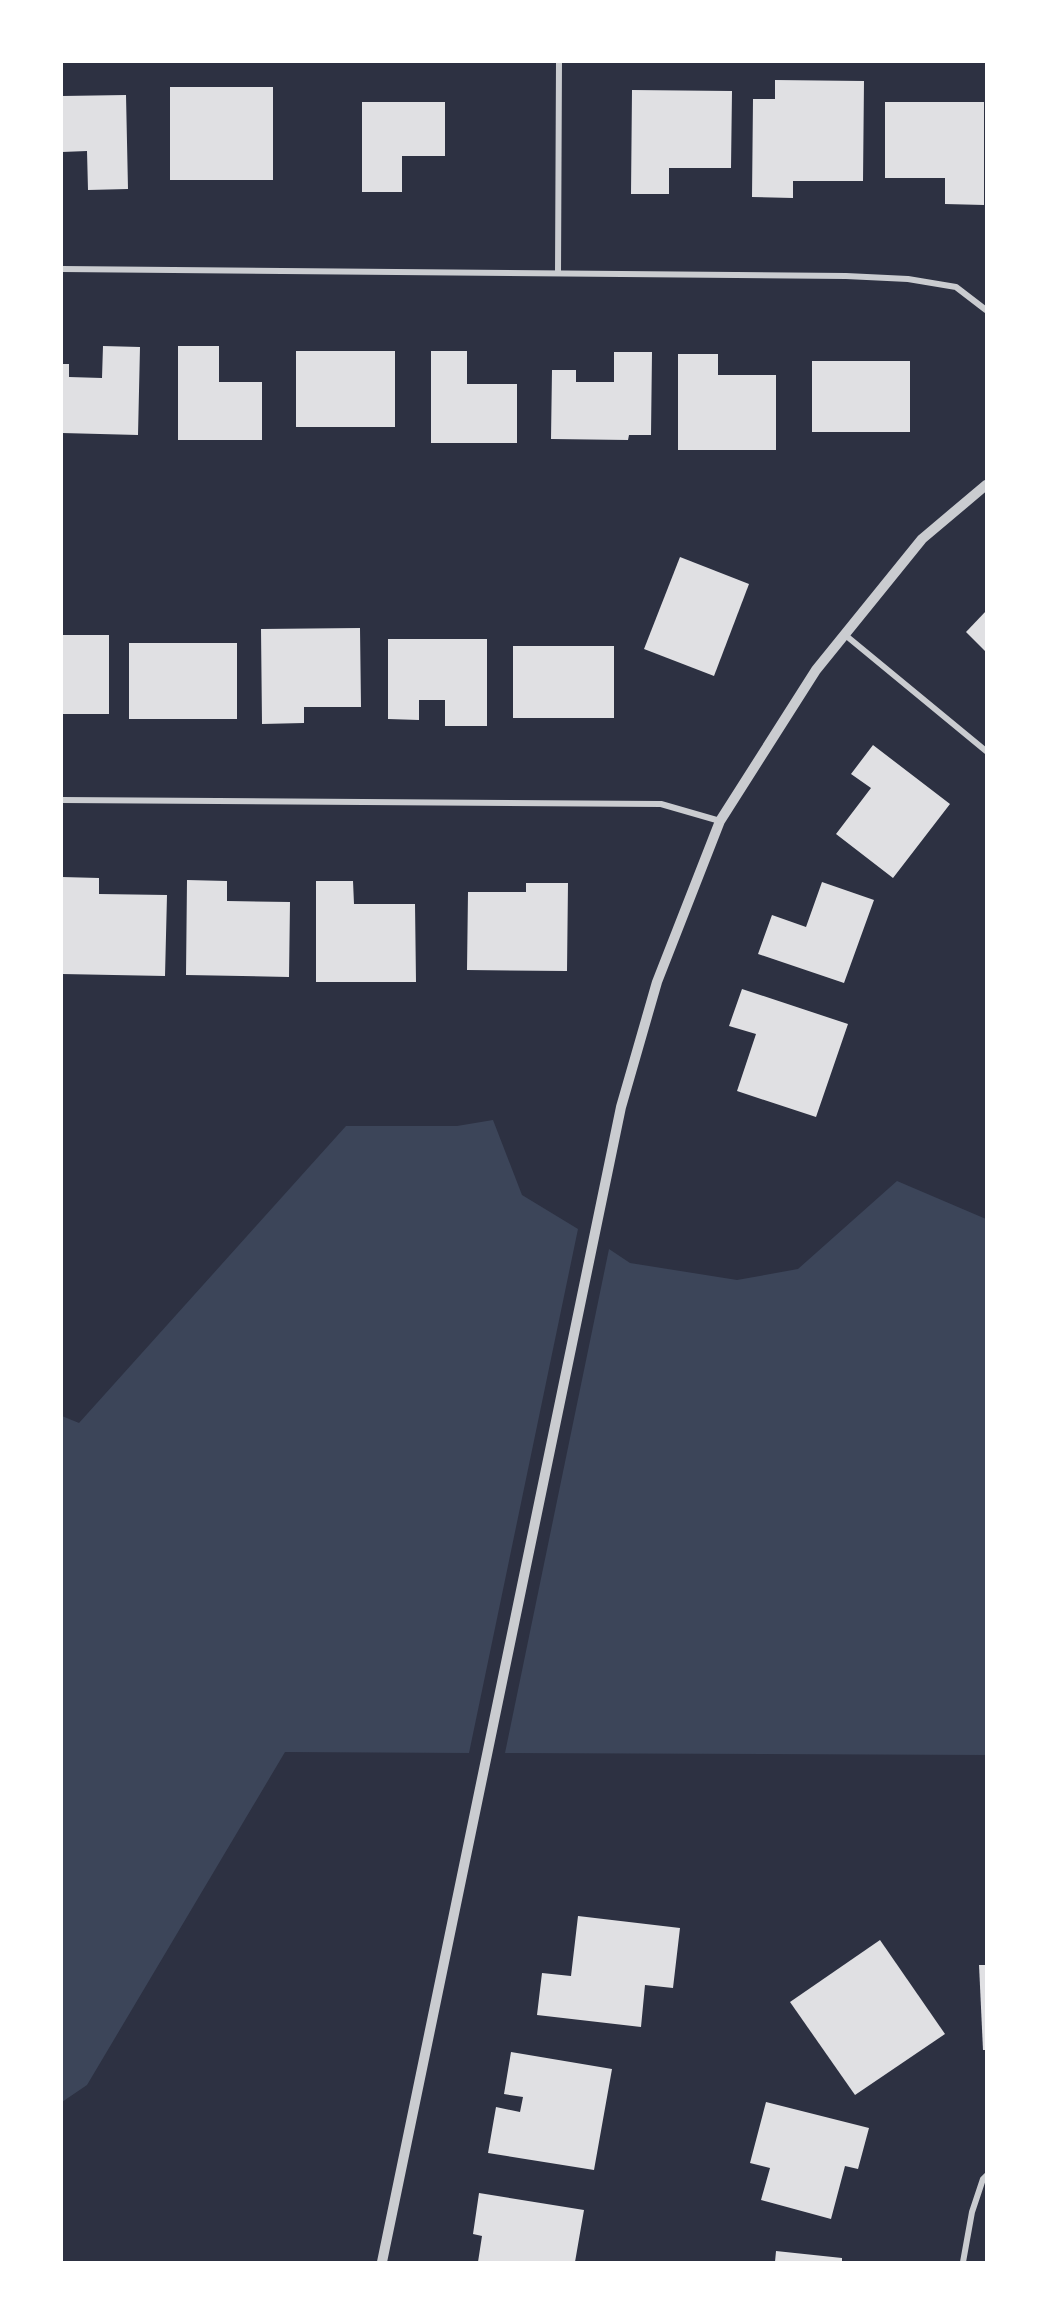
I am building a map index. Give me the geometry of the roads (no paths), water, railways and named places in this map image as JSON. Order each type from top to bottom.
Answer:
[{"type":"street","points":[[558,273],[560,62]]},
{"type":"street","points":[[62,269],[846,276],[908,279],[956,287],[987,310]]},
{"type":"street","points":[[382,2262],[621,1107],[657,982],[720,821],[816,670],[922,539],[987,485]]},
{"type":"street","points":[[844,634],[987,751]]},
{"type":"street","points":[[62,800],[661,804],[720,821]]},
{"type":"street","points":[[963,2262],[972,2212],[983,2179],[987,2176]]}]
